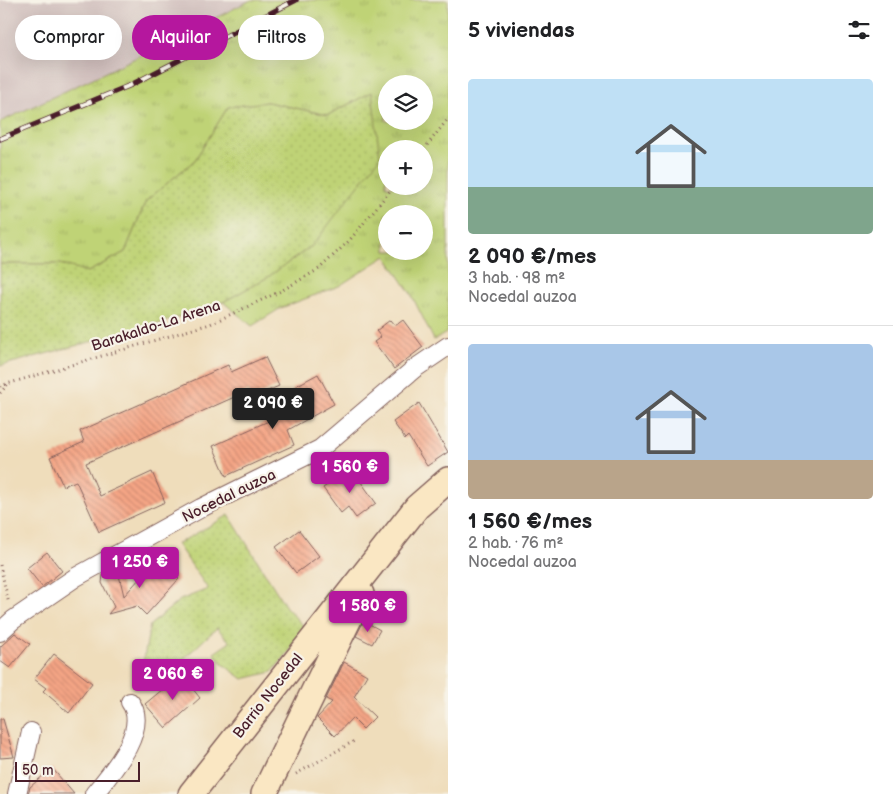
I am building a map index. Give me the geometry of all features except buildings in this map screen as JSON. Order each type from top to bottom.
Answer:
[{"type":"street","name":"Nocedal auzoa","points":[[0,632],[13,620],[76,577],[320,449],[414,369],[448,346]]},
{"type":"street","name":"Barrio Nocedal","points":[[191,794],[417,507],[448,480]]},
{"type":"street","name":"Barrio Nocedal","points":[[268,786],[382,551]]},
{"type":"street","points":[[94,794],[110,775],[137,725],[135,709],[130,702]]},
{"type":"street","points":[[16,794],[31,732]]},
{"type":"path","points":[[431,140],[448,119]]},
{"type":"path","name":"Barakaldo-La Arena","points":[[0,386],[210,324],[281,292],[319,269],[349,241],[387,195]]},
{"type":"path","points":[[0,393],[9,383]]},
{"type":"path","points":[[0,565],[13,620]]},
{"type":"path","points":[[268,786],[294,776],[356,740]]},
{"type":"shaded area","points":[[0,0],[251,0],[221,15],[132,15],[132,60],[0,122]]},
{"type":"green space","points":[[251,0],[448,0],[448,332],[434,340],[411,294],[389,260],[433,260],[433,205],[378,205],[378,260],[380,260],[339,286],[281,308],[252,326],[223,302],[268,277],[313,245],[372,92],[328,115],[267,102],[228,107],[195,160],[146,201],[125,252],[88,272],[60,264],[0,264],[0,122],[132,60],[228,60],[228,15],[221,15]]},
{"type":"green space","points":[[372,92],[378,141],[378,160],[313,245],[268,277],[223,302],[161,323],[0,366],[0,264],[60,264],[88,272],[125,252],[146,201],[195,160],[228,107],[267,102],[328,115]]},
{"type":"green space","points":[[229,515],[286,607],[307,630],[272,672],[243,679],[224,665],[214,653],[230,642],[217,628],[154,686],[141,674],[150,625],[180,600],[208,589],[177,544]]},
{"type":"railway","points":[[0,139],[131,85],[296,0]]}]
